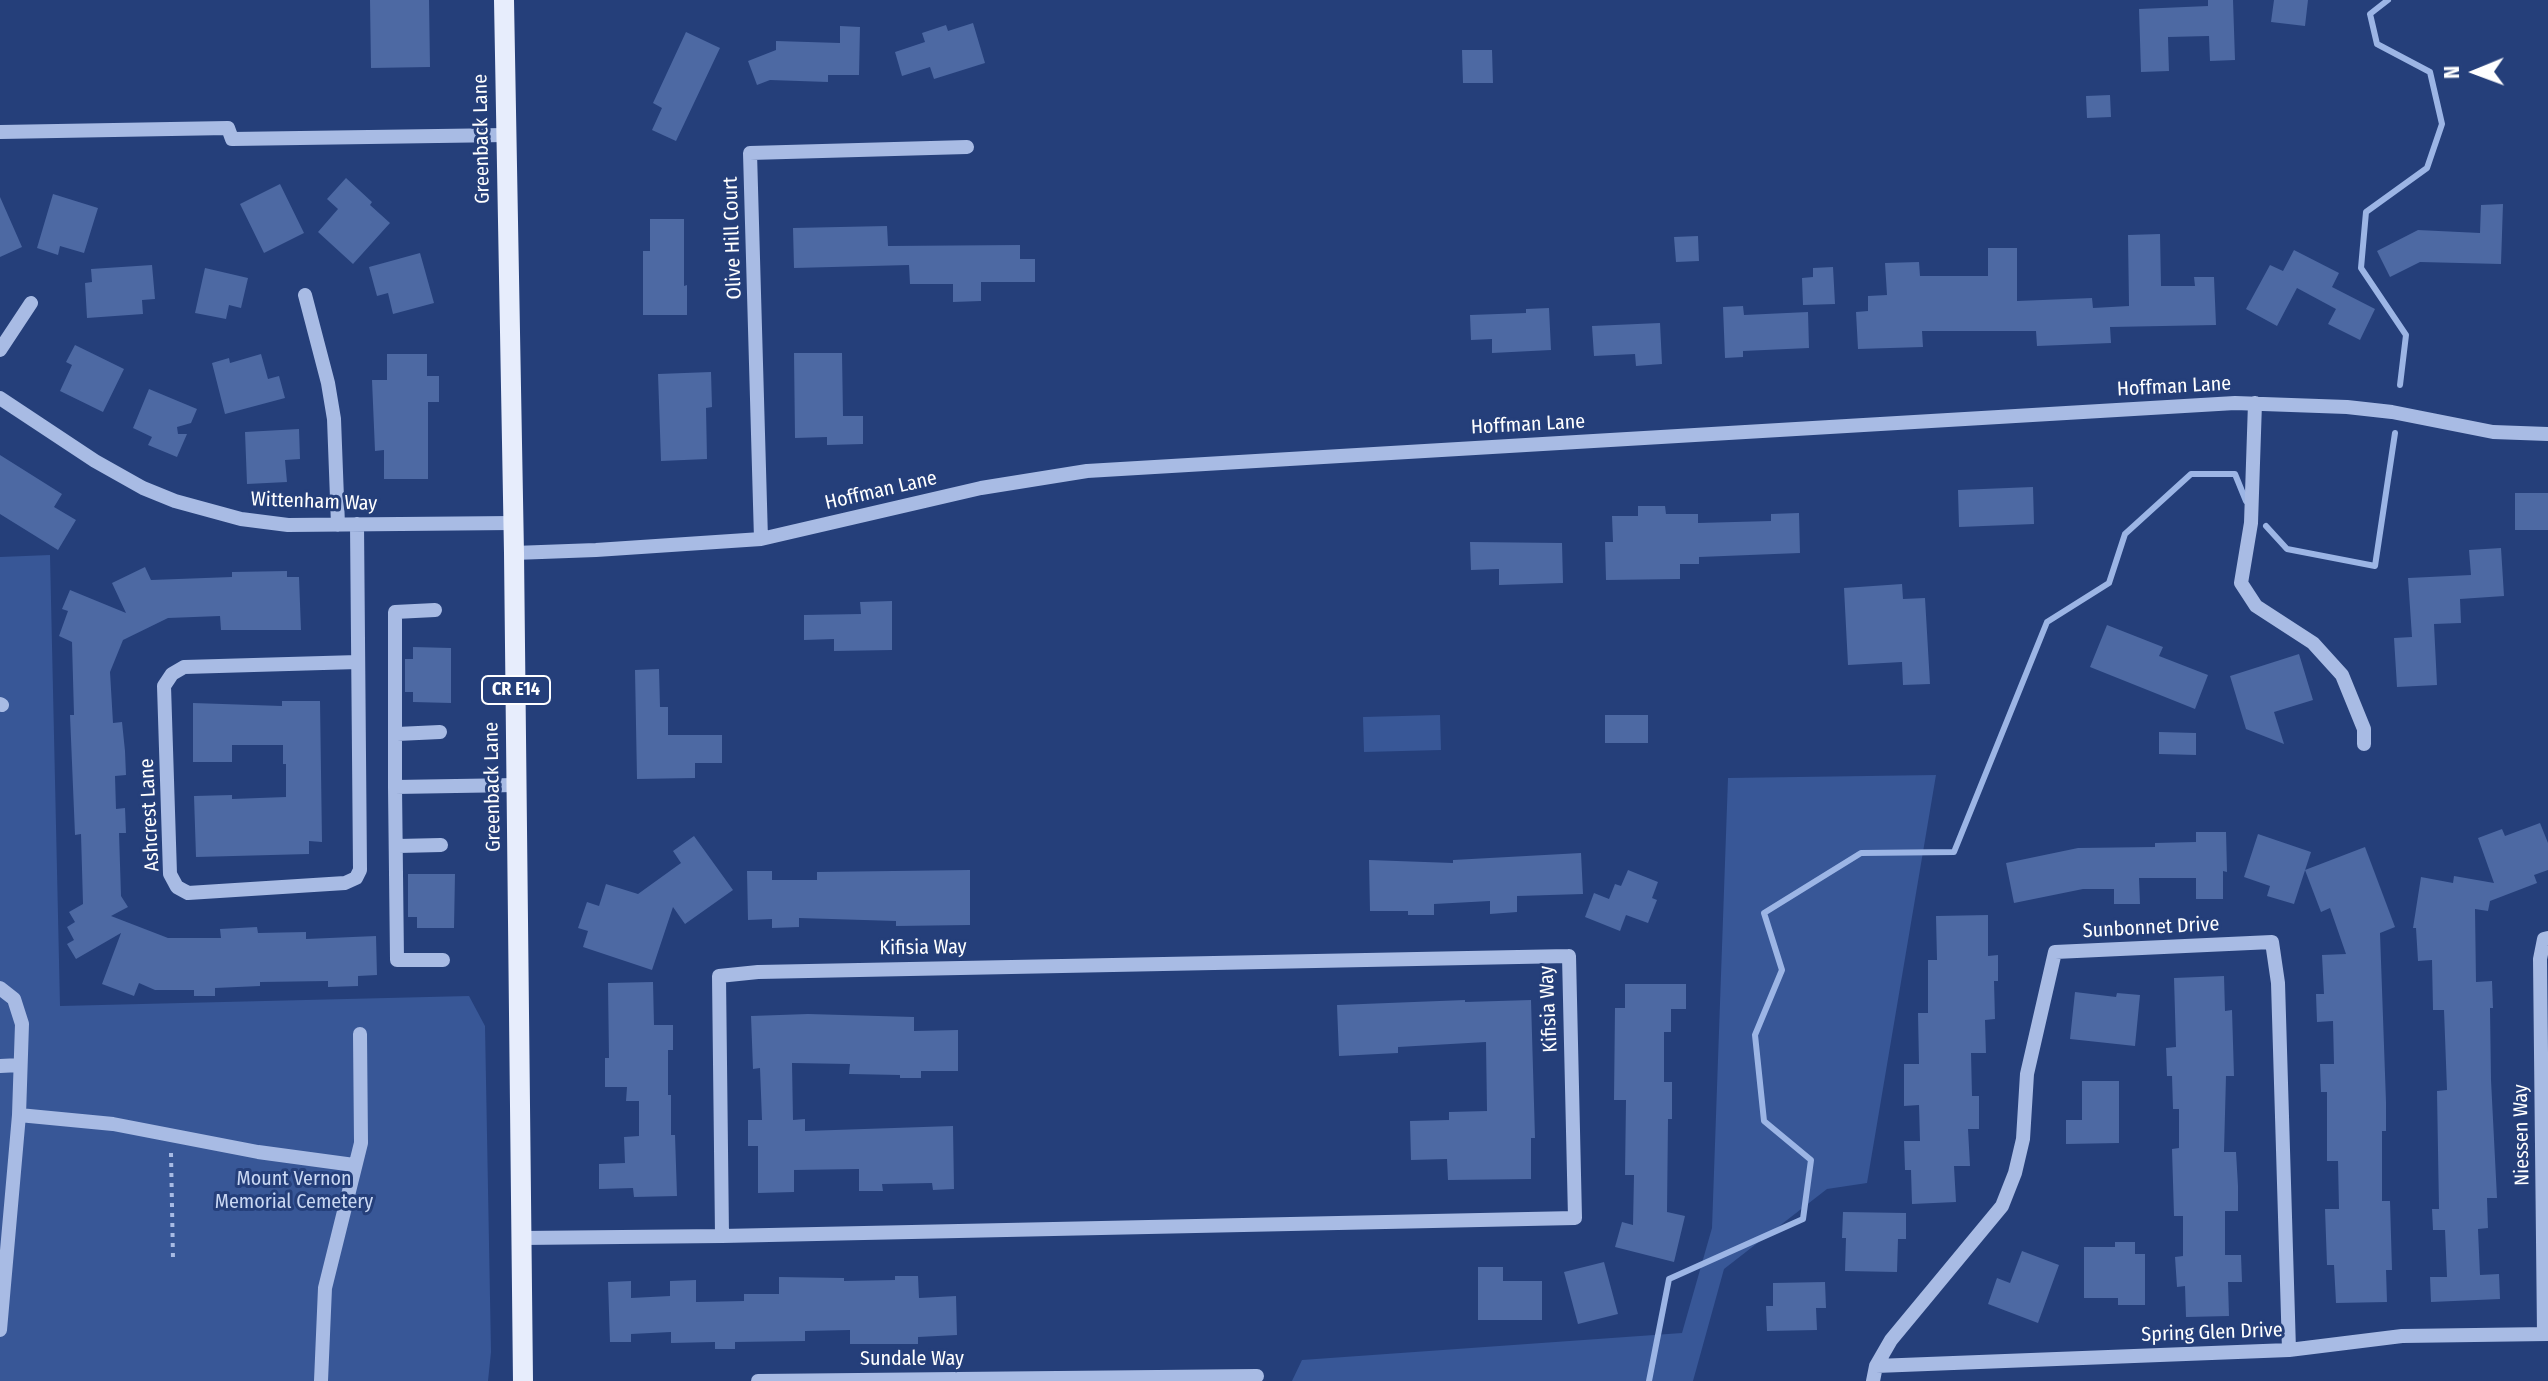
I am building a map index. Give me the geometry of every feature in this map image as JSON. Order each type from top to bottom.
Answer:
[{"type":"main road","name":"Greenback Lane","points":[[504,0],[523,1381]]},
{"type":"street","points":[[0,132],[228,128],[232,139],[506,135]]},
{"type":"street","name":"Olive Hill Court","points":[[761,539],[750,153],[967,147]]},
{"type":"street","points":[[305,295],[334,419],[338,525]]},
{"type":"street","points":[[0,350],[31,303]]},
{"type":"street","name":"Wittenham Way","points":[[0,398],[95,461],[143,488],[175,501],[241,519],[288,525],[513,523]]},
{"type":"street","points":[[2255,403],[2251,523],[2241,583],[2256,606],[2313,643],[2342,675],[2364,729],[2364,744]]},
{"type":"street","name":"Hoffman Lane","points":[[514,553],[761,539],[981,488],[1087,471],[2255,403],[2347,407],[2392,412],[2493,432],[2548,434]]},
{"type":"street","name":"Ashcrest Lane","points":[[357,524],[360,870],[356,878],[345,883],[188,893],[177,887],[170,874],[164,686],[172,674],[184,667],[358,662]]},
{"type":"street","points":[[435,610],[395,612],[397,960],[443,960]]},
{"type":"street","points":[[397,734],[440,732]]},
{"type":"street","points":[[395,787],[517,785]]},
{"type":"street","points":[[398,846],[441,845]]},
{"type":"street","name":"Niessen Way","points":[[2546,1334],[2540,959],[2544,939],[2548,938]]},
{"type":"street","name":"Sunbonnet Drive","points":[[1874,1374],[1891,1340],[2002,1206],[2015,1173],[2023,1139],[2027,1074],[2055,952],[2272,942],[2278,983],[2289,1350]]},
{"type":"street","name":"Kifisia Way","points":[[521,1238],[722,1236],[1575,1218],[1569,956],[773,971],[719,976],[722,1236]]},
{"type":"street","points":[[0,988],[14,999],[22,1024],[19,1115],[0,1330]]},
{"type":"street","points":[[321,1381],[325,1288],[361,1143],[360,1034]]},
{"type":"street","points":[[0,1066],[20,1065]]},
{"type":"street","points":[[19,1115],[113,1124],[258,1152],[354,1165]]},
{"type":"street","name":"Spring Glen Drive","points":[[1874,1374],[2289,1350],[2402,1336],[2546,1334]]},
{"type":"street","name":"Sundale Way","points":[[758,1381],[1257,1376]]},
{"type":"path","points":[[171,1135],[173,1259]]},
{"type":"green space","name":"Mount Vernon Memorial Cemetery","points":[[50,555],[60,1006],[469,996],[485,1026],[491,1352],[488,1381],[0,1381],[0,557]]},
{"type":"green space","points":[[1440,715],[1441,750],[1364,752],[1363,717]]},
{"type":"green space","points":[[1936,775],[1867,1183],[1827,1189],[1724,1269],[1693,1381],[1292,1381],[1302,1360],[1682,1333],[1712,1228],[1728,778]]},
{"type":"building","points":[[370,0],[429,0],[430,67],[371,68]]},
{"type":"building","points":[[2208,0],[2233,0],[2235,60],[2210,61],[2209,36],[2168,37],[2169,71],[2141,72],[2139,9],[2208,6]]},
{"type":"building","points":[[2274,0],[2308,0],[2305,26],[2271,22]]},
{"type":"building","points":[[973,23],[985,63],[934,79],[930,67],[902,76],[895,52],[925,42],[922,33],[946,25],[948,31]]},
{"type":"building","points":[[840,26],[860,27],[859,75],[828,75],[828,82],[770,80],[757,85],[748,61],[776,50],[776,41],[840,43]]},
{"type":"building","points":[[686,32],[720,48],[676,141],[652,130],[662,108],[653,103]]},
{"type":"building","points":[[1462,50],[1492,50],[1493,83],[1463,83]]},
{"type":"building","points":[[2110,95],[2111,117],[2087,118],[2086,96]]},
{"type":"building","points":[[346,178],[390,223],[353,264],[318,232],[338,209],[327,199]]},
{"type":"building","points":[[280,184],[304,233],[264,253],[240,204]]},
{"type":"building","points":[[53,194],[98,208],[84,253],[60,246],[58,255],[37,248]]},
{"type":"building","points":[[0,197],[22,247],[0,257]]},
{"type":"building","points":[[2503,204],[2501,264],[2420,262],[2390,277],[2377,251],[2418,230],[2480,233],[2481,205]]},
{"type":"building","points":[[650,219],[684,219],[687,315],[643,315],[643,251],[650,251]]},
{"type":"building","points":[[887,226],[888,246],[1020,245],[1020,259],[1035,259],[1035,282],[981,282],[981,301],[953,302],[953,284],[910,284],[909,265],[794,268],[793,228]]},
{"type":"building","points":[[2160,234],[2161,286],[2195,286],[2194,277],[2214,277],[2216,325],[2110,327],[2111,343],[2037,346],[2036,331],[1922,331],[1923,347],[1858,349],[1856,312],[1868,311],[1868,296],[1887,295],[1885,263],[1919,262],[1920,276],[1988,276],[1988,248],[2017,248],[2017,301],[2092,298],[2093,308],[2129,306],[2128,235]]},
{"type":"building","points":[[1698,236],[1699,261],[1676,262],[1674,237]]},
{"type":"building","points":[[2294,250],[2339,273],[2332,287],[2375,309],[2360,340],[2328,324],[2336,309],[2297,288],[2277,326],[2246,309],[2270,265],[2283,271]]},
{"type":"building","points":[[420,253],[434,303],[393,314],[388,293],[377,296],[369,267]]},
{"type":"building","points":[[152,265],[155,299],[142,300],[143,314],[87,318],[85,283],[92,282],[91,269]]},
{"type":"building","points":[[1833,267],[1835,304],[1803,305],[1802,278],[1813,277],[1813,268]]},
{"type":"building","points":[[205,268],[248,278],[241,308],[229,305],[226,319],[195,313]]},
{"type":"building","points":[[1743,306],[1744,315],[1808,312],[1809,348],[1743,351],[1743,357],[1725,358],[1723,307]]},
{"type":"building","points":[[1549,308],[1551,350],[1492,353],[1492,339],[1471,340],[1470,315],[1526,313],[1526,309]]},
{"type":"building","points":[[1660,323],[1662,364],[1636,366],[1635,354],[1594,356],[1592,326]]},
{"type":"building","points":[[75,345],[124,369],[103,412],[60,391],[72,365],[66,362]]},
{"type":"building","points":[[794,353],[842,353],[843,416],[863,416],[863,444],[827,445],[827,437],[795,438]]},
{"type":"building","points":[[261,354],[268,379],[279,376],[285,398],[225,414],[212,363],[229,358],[230,363]]},
{"type":"building","points":[[387,354],[427,354],[427,376],[439,376],[439,402],[428,402],[428,479],[384,479],[384,450],[375,451],[372,380],[387,380]]},
{"type":"building","points":[[711,372],[712,407],[706,408],[707,459],[661,461],[658,374]]},
{"type":"building","points":[[149,389],[197,409],[191,423],[177,427],[178,434],[187,434],[177,457],[148,445],[152,437],[133,428]]},
{"type":"building","points":[[299,429],[300,459],[285,460],[287,482],[247,484],[245,432]]},
{"type":"building","points":[[0,455],[62,494],[54,507],[76,520],[58,550],[0,514]]},
{"type":"building","points":[[2033,487],[2034,524],[1959,527],[1958,490]]},
{"type":"building","points":[[2515,493],[2548,493],[2548,530],[2515,530]]},
{"type":"building","points":[[1638,506],[1665,506],[1666,514],[1698,514],[1698,523],[1771,521],[1771,514],[1799,513],[1800,553],[1699,557],[1699,564],[1680,564],[1680,579],[1606,580],[1605,542],[1613,542],[1612,516],[1638,516]]},
{"type":"building","points":[[1470,542],[1562,543],[1563,583],[1499,585],[1499,569],[1471,570]]},
{"type":"building","points":[[2501,548],[2504,596],[2460,599],[2461,623],[2434,624],[2437,685],[2397,687],[2394,638],[2412,637],[2408,578],[2471,575],[2469,550]]},
{"type":"building","points":[[145,567],[151,580],[232,577],[232,572],[287,571],[287,577],[299,577],[301,630],[221,630],[220,616],[168,618],[123,640],[110,672],[113,723],[122,722],[125,751],[126,775],[115,776],[116,809],[125,808],[126,833],[119,833],[121,896],[128,907],[111,916],[168,938],[221,938],[220,929],[257,927],[258,933],[306,932],[306,939],[376,936],[377,975],[358,976],[358,986],[328,987],[328,981],[260,982],[260,986],[215,988],[215,996],[194,996],[194,990],[155,990],[139,983],[134,996],[102,984],[121,933],[76,959],[67,944],[74,940],[67,927],[75,922],[69,912],[83,904],[81,834],[75,835],[70,715],[74,715],[72,642],[59,636],[68,611],[62,609],[70,590],[126,613],[112,583]]},
{"type":"building","points":[[1902,584],[1903,599],[1925,598],[1930,684],[1903,685],[1902,662],[1848,665],[1844,588]]},
{"type":"building","points":[[892,601],[892,650],[834,651],[834,639],[804,640],[804,615],[861,614],[860,602]]},
{"type":"building","points":[[2107,625],[2163,647],[2159,656],[2208,675],[2195,709],[2090,667]]},
{"type":"building","points":[[413,647],[451,648],[451,703],[413,702],[413,692],[405,692],[405,659],[413,659]]},
{"type":"building","points":[[2299,654],[2313,700],[2274,712],[2284,744],[2246,729],[2230,676]]},
{"type":"building","points":[[659,669],[660,707],[668,707],[668,735],[722,735],[722,763],[695,763],[695,778],[637,779],[635,670]]},
{"type":"building","points":[[282,701],[320,701],[322,842],[309,841],[309,854],[196,857],[194,796],[232,795],[232,799],[286,797],[286,764],[283,764],[283,745],[232,745],[232,762],[193,762],[193,703],[282,706]]},
{"type":"building","points":[[1605,715],[1648,715],[1648,743],[1605,743]]},
{"type":"building","points":[[2159,732],[2196,733],[2196,755],[2159,754]]},
{"type":"building","points":[[2540,823],[2548,843],[2548,870],[2534,875],[2537,883],[2490,901],[2488,911],[2475,909],[2476,982],[2492,981],[2491,1080],[2497,1198],[2487,1198],[2488,1228],[2478,1229],[2480,1275],[2499,1274],[2500,1299],[2431,1302],[2430,1277],[2447,1277],[2445,1230],[2433,1230],[2432,1209],[2439,1209],[2437,1091],[2447,1090],[2444,1010],[2433,1010],[2432,960],[2418,961],[2416,928],[2413,928],[2421,877],[2453,883],[2454,876],[2494,883],[2478,838],[2502,829],[2505,836]]},
{"type":"building","points":[[2196,832],[2226,832],[2227,872],[2223,871],[2223,899],[2196,899],[2196,878],[2139,878],[2140,904],[2114,904],[2114,889],[2083,889],[2014,903],[2006,863],[2078,848],[2155,847],[2155,843],[2196,842]]},
{"type":"building","points":[[2258,834],[2311,852],[2294,904],[2267,896],[2270,886],[2244,877]]},
{"type":"building","points":[[694,836],[733,890],[685,924],[673,907],[652,970],[583,947],[588,931],[578,928],[587,902],[599,906],[606,884],[638,894],[681,863],[673,851]]},
{"type":"building","points":[[2365,847],[2395,927],[2380,933],[2386,1102],[2386,1131],[2382,1131],[2382,1201],[2390,1201],[2392,1270],[2386,1270],[2387,1302],[2336,1303],[2334,1265],[2327,1265],[2325,1209],[2339,1209],[2338,1161],[2327,1161],[2327,1092],[2321,1092],[2320,1064],[2334,1064],[2333,1021],[2317,1022],[2316,994],[2324,994],[2322,955],[2346,954],[2330,908],[2321,912],[2305,870]]},
{"type":"building","points":[[1581,853],[1583,894],[1517,896],[1517,912],[1490,914],[1490,901],[1434,904],[1434,915],[1370,911],[1369,860],[1453,863],[1453,860]]},
{"type":"building","points":[[970,870],[970,925],[896,926],[896,921],[799,918],[799,927],[772,928],[772,919],[748,920],[747,871],[772,871],[772,880],[817,880],[817,872]]},
{"type":"building","points":[[1628,870],[1658,882],[1652,898],[1657,900],[1648,923],[1626,915],[1620,931],[1585,917],[1594,893],[1609,899],[1615,884],[1621,886]]},
{"type":"building","points":[[408,874],[455,874],[454,928],[417,928],[417,917],[408,917]]},
{"type":"building","points":[[1988,915],[1988,956],[1998,955],[1998,981],[1994,981],[1995,1019],[1985,1020],[1986,1053],[1971,1053],[1972,1096],[1979,1096],[1979,1129],[1968,1129],[1970,1166],[1954,1166],[1956,1202],[1912,1204],[1911,1170],[1905,1170],[1904,1141],[1920,1141],[1919,1105],[1904,1106],[1904,1064],[1919,1064],[1918,1013],[1928,1013],[1928,960],[1937,960],[1936,916]]},
{"type":"building","points":[[2224,976],[2225,1011],[2232,1010],[2234,1076],[2226,1076],[2224,1152],[2236,1152],[2238,1186],[2238,1211],[2225,1211],[2225,1255],[2241,1255],[2242,1282],[2228,1282],[2229,1316],[2186,1317],[2185,1286],[2177,1287],[2175,1257],[2183,1256],[2183,1216],[2174,1216],[2172,1149],[2179,1148],[2179,1109],[2173,1109],[2172,1076],[2167,1076],[2166,1048],[2176,1047],[2174,978]]},
{"type":"building","points":[[653,982],[654,1025],[673,1025],[673,1050],[668,1050],[668,1095],[671,1095],[671,1135],[675,1135],[677,1196],[634,1197],[633,1188],[599,1189],[599,1164],[625,1163],[624,1137],[639,1136],[639,1101],[626,1101],[627,1087],[605,1087],[605,1058],[609,1058],[608,983]]},
{"type":"building","points":[[1625,984],[1686,984],[1686,1009],[1671,1009],[1671,1032],[1664,1032],[1664,1082],[1672,1082],[1672,1119],[1668,1119],[1667,1212],[1685,1216],[1674,1262],[1615,1247],[1622,1222],[1633,1225],[1634,1175],[1625,1175],[1626,1100],[1614,1100],[1615,1008],[1625,1008]]},
{"type":"building","points":[[2075,992],[2116,997],[2117,993],[2140,995],[2135,1046],[2070,1039]]},
{"type":"building","points":[[1531,1000],[1535,1138],[1531,1138],[1531,1179],[1448,1180],[1447,1159],[1411,1160],[1410,1121],[1449,1120],[1449,1112],[1487,1111],[1486,1042],[1398,1047],[1398,1053],[1339,1056],[1337,1005]]},
{"type":"building","points":[[751,1016],[914,1017],[914,1031],[958,1030],[958,1071],[921,1071],[921,1078],[900,1078],[900,1075],[849,1074],[850,1064],[792,1063],[793,1120],[805,1119],[805,1131],[953,1126],[954,1189],[933,1190],[932,1183],[882,1184],[883,1191],[859,1191],[859,1169],[794,1170],[794,1192],[758,1193],[758,1146],[748,1146],[748,1120],[762,1120],[760,1068],[753,1069]]},
{"type":"building","points":[[2082,1081],[2119,1081],[2119,1143],[2066,1144],[2066,1120],[2082,1120]]},
{"type":"building","points":[[1843,1212],[1906,1213],[1906,1239],[1898,1239],[1897,1272],[1845,1271]]},
{"type":"building","points":[[2115,1242],[2135,1242],[2135,1254],[2145,1254],[2145,1305],[2118,1305],[2118,1298],[2084,1298],[2084,1247],[2115,1247]]},
{"type":"building","points":[[2022,1251],[2059,1265],[2038,1323],[1988,1304],[1997,1278],[2010,1283]]},
{"type":"building","points":[[1604,1262],[1618,1314],[1578,1324],[1564,1272]]},
{"type":"building","points":[[1478,1267],[1503,1267],[1503,1281],[1542,1281],[1542,1320],[1478,1320]]},
{"type":"building","points":[[895,1276],[918,1276],[919,1298],[956,1296],[957,1335],[918,1337],[918,1344],[850,1344],[850,1330],[805,1331],[805,1341],[735,1342],[735,1349],[715,1349],[715,1342],[671,1343],[671,1332],[631,1334],[631,1342],[610,1342],[608,1282],[631,1281],[631,1298],[670,1296],[670,1281],[696,1280],[696,1302],[744,1301],[744,1294],[779,1294],[779,1277],[844,1278],[844,1281],[895,1280]]},
{"type":"building","points":[[1825,1282],[1826,1308],[1816,1308],[1817,1330],[1767,1331],[1766,1306],[1773,1306],[1773,1283]]},
{"type":"waterway","points":[[2388,0],[2370,14],[2377,44],[2430,72],[2442,124],[2427,168],[2366,212],[2361,268],[2406,335],[2400,385]]},
{"type":"waterway","points":[[2266,526],[2287,549],[2375,566],[2395,433]]},
{"type":"waterway","points":[[1649,1381],[1669,1279],[1803,1219],[1811,1160],[1764,1121],[1755,1035],[1782,970],[1764,913],[1861,853],[1954,852],[2047,622],[2109,583],[2125,534],[2191,474],[2235,474],[2246,501]]}]
